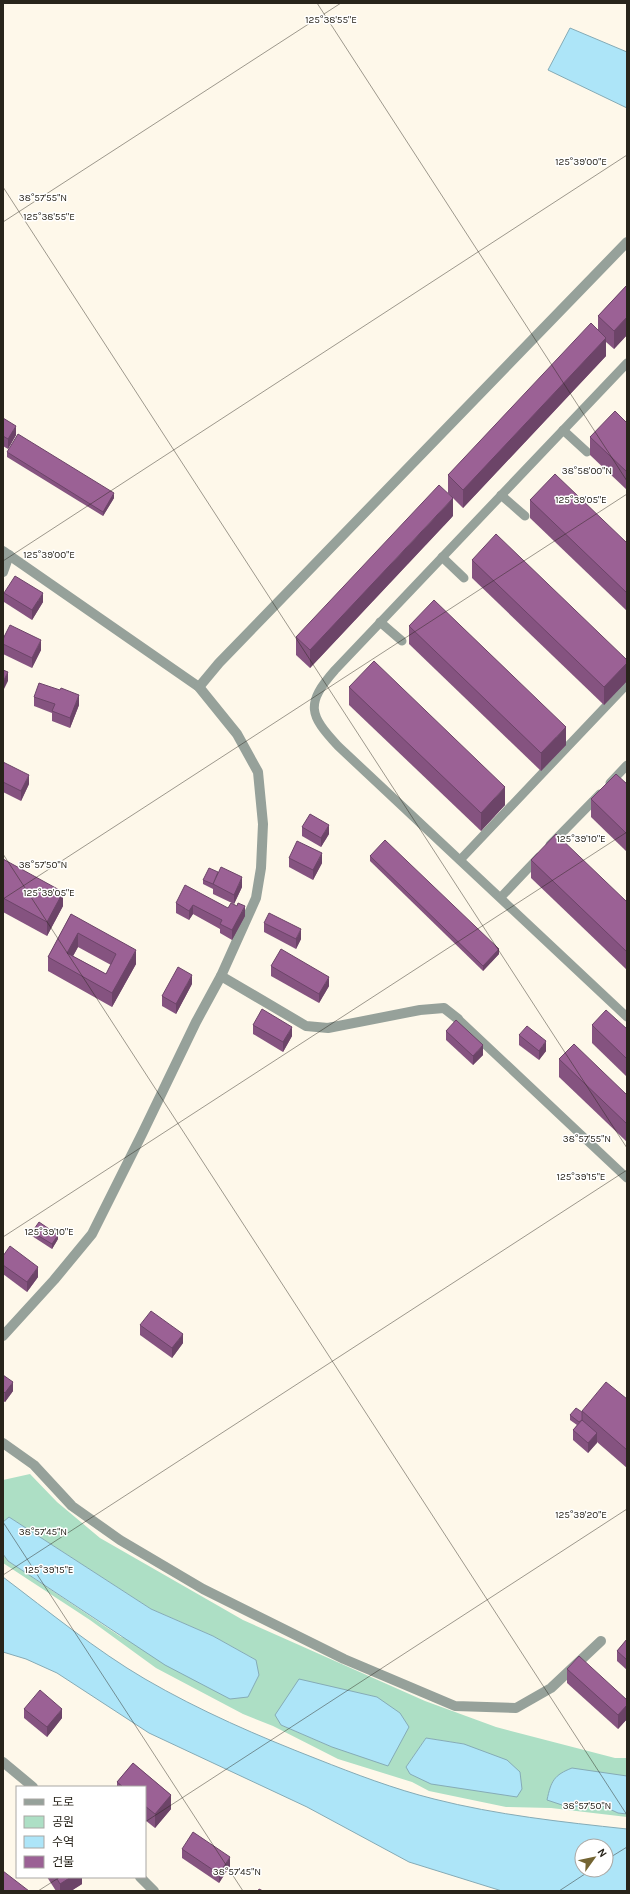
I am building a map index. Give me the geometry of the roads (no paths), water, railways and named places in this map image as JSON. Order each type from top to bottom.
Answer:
[{"type":"street","points":[[199,687],[219,663],[627,242]]},
{"type":"street","points":[[3,572],[6,553],[199,687],[237,734],[258,772],[263,824],[261,868],[256,898],[221,976],[196,1022],[92,1234],[54,1280],[3,1336]]},
{"type":"street","points":[[221,976],[306,1026],[328,1028],[420,1010],[444,1008],[458,1019]]},
{"type":"street","points":[[3,1443],[34,1465],[72,1506],[120,1540],[203,1589],[344,1659],[455,1706],[516,1708],[551,1688],[601,1641]]},
{"type":"street","points":[[3,1762],[32,1786]]},
{"type":"street","points":[[141,1878],[154,1891]]},
{"type":"lane","points":[[626,367],[563,430],[322,684],[315,700],[314,715],[321,728],[338,746],[501,897],[627,1017]]},
{"type":"lane","points":[[563,430],[587,452]]},
{"type":"lane","points":[[501,495],[525,516]]},
{"type":"lane","points":[[442,557],[464,578]]},
{"type":"lane","points":[[380,622],[402,641]]},
{"type":"lane","points":[[460,860],[627,684]]},
{"type":"lane","points":[[501,897],[627,766]]},
{"type":"lane","points":[[458,1019],[627,1178]]},
{"type":"water","points":[[570,28],[627,52],[627,108],[548,70]]},
{"type":"water","points":[[9,1517],[151,1609],[213,1636],[256,1660],[259,1675],[248,1697],[230,1699],[165,1665],[8,1561],[3,1554],[3,1522]]},
{"type":"water","points":[[3,1577],[91,1643],[145,1679],[208,1712],[295,1750],[404,1791],[458,1805],[554,1821],[627,1829],[627,1891],[502,1891],[409,1862],[307,1807],[149,1733],[57,1673],[26,1659],[3,1652]]},
{"type":"water","points":[[299,1679],[377,1697],[400,1713],[409,1727],[388,1766],[332,1747],[281,1725],[275,1715]]},
{"type":"water","points":[[426,1738],[464,1744],[507,1760],[520,1772],[522,1789],[517,1797],[431,1784],[410,1774],[406,1767]]},
{"type":"water","points":[[572,1768],[627,1776],[627,1814],[618,1813],[599,1804],[568,1807],[547,1800],[552,1783],[557,1776]]}]
